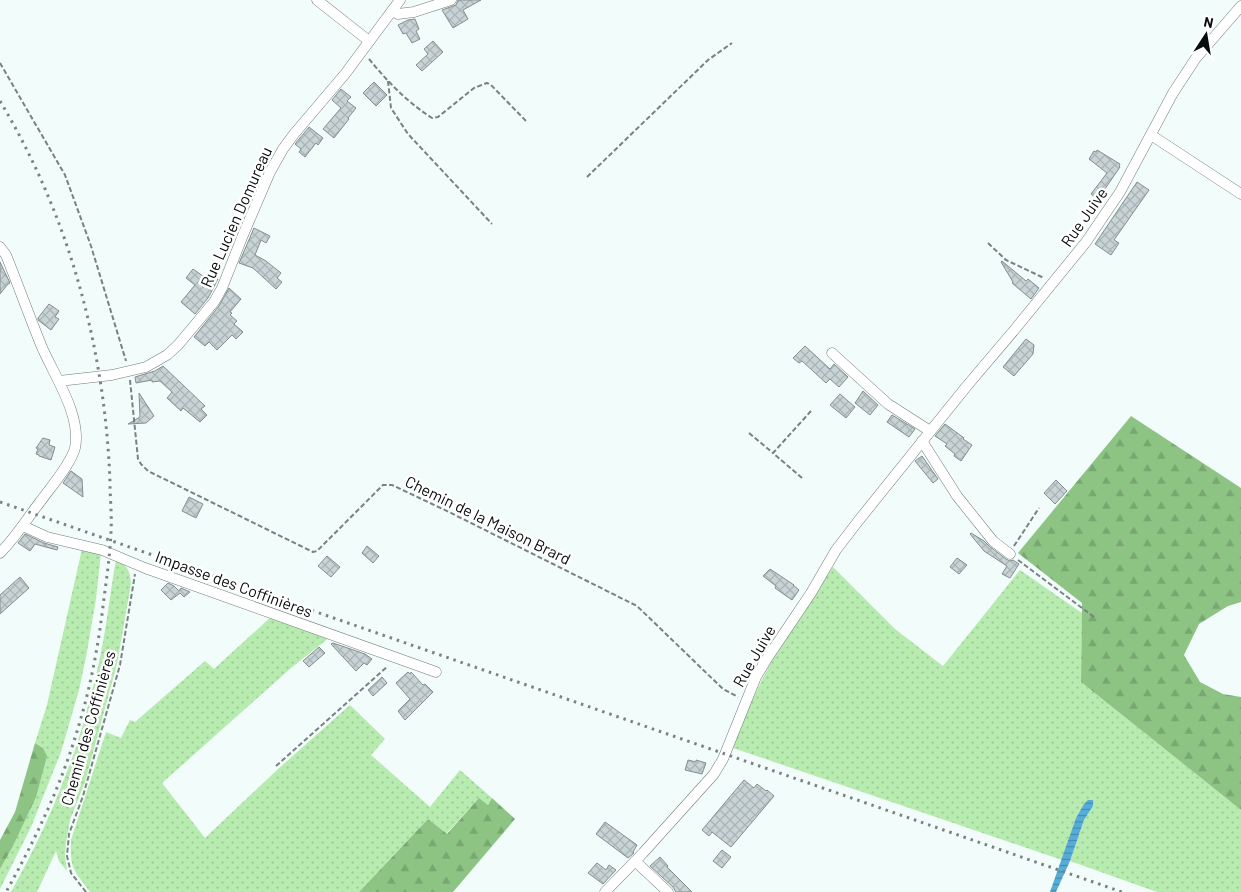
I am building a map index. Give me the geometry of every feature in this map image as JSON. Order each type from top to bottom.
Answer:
[{"type":"street","points":[[317,0],[369,41]]},
{"type":"street","name":"Rue Lucien Domureau","points":[[59,380],[112,375],[146,367],[167,355],[196,325],[214,302],[222,288],[270,172],[283,149],[345,74],[400,0]]},
{"type":"street","points":[[392,11],[398,14],[414,12],[451,0]]},
{"type":"street","name":"Rue Juive","points":[[606,892],[714,774],[723,759],[756,677],[811,593],[836,550],[922,441],[1086,242],[1120,192],[1173,93],[1196,58],[1241,6]]},
{"type":"street","points":[[1151,135],[1241,194]]},
{"type":"street","points":[[0,247],[6,256],[46,358],[59,380],[68,401],[76,427],[73,454],[13,540],[0,554]]},
{"type":"street","points":[[832,352],[888,404],[930,432]]},
{"type":"street","points":[[922,441],[963,504],[992,541],[1008,552]]},
{"type":"street","name":"Impasse des Coffinières","points":[[23,526],[47,537],[102,550],[135,564],[436,672]]},
{"type":"street","points":[[635,861],[668,892]]},
{"type":"path","points":[[587,177],[708,60],[732,43]]},
{"type":"path","points":[[362,50],[388,81],[432,118],[438,117],[474,88],[487,83],[527,122]]},
{"type":"path","points":[[0,63],[65,175],[91,246],[129,372]]},
{"type":"path","points":[[388,81],[391,108],[408,134],[492,224]]},
{"type":"path","points":[[988,243],[1006,260],[1053,283]]},
{"type":"path","name":"Chemin de la Maison Brard","points":[[129,372],[138,459],[148,471],[313,552],[383,485],[392,486],[449,512],[636,606],[723,689],[746,701]]},
{"type":"path","points":[[773,453],[811,411]]},
{"type":"path","points":[[749,433],[802,478]]},
{"type":"path","points":[[1039,508],[1008,552],[1094,617]]},
{"type":"path","name":"Chemin des Coffinières","points":[[86,892],[71,873],[67,856],[68,834],[83,796],[120,665],[135,564]]},
{"type":"path","points":[[276,766],[398,658]]},
{"type":"green space","points":[[1131,416],[1241,488],[1241,602],[1228,606],[1199,624],[1184,655],[1200,682],[1223,694],[1241,697],[1241,810],[1081,682],[1082,603],[1018,553]]},
{"type":"green space","points":[[82,549],[101,553],[96,599],[79,690],[61,752],[31,827],[0,889],[0,869],[12,848],[43,748],[35,743],[47,705]]},
{"type":"green space","points":[[116,559],[128,569],[131,584],[117,664],[85,782],[70,820],[65,856],[67,871],[59,861],[56,851],[37,892],[11,892],[48,819],[78,741],[98,668]]},
{"type":"green space","points":[[833,567],[895,629],[943,666],[1020,570],[1082,613],[1081,682],[1241,810],[1241,892],[1157,892],[1070,861],[1084,820],[1093,806],[1076,818],[1062,860],[733,748],[753,698],[771,662]]},
{"type":"green space","points":[[272,616],[330,637],[291,668],[162,783],[205,838],[350,705],[385,739],[371,755],[430,807],[460,770],[492,798],[488,805],[479,798],[446,834],[428,819],[359,892],[90,892],[72,863],[71,840],[106,732],[121,738],[130,720],[135,722],[205,661],[214,669]]},
{"type":"green space","points":[[35,743],[43,748],[47,756],[36,797],[0,869],[0,840],[15,812]]},
{"type":"green space","points":[[479,798],[488,805],[492,798],[515,819],[453,892],[359,892],[428,819],[447,834]]},
{"type":"water","points":[[1088,800],[1093,800],[1093,806],[1084,820],[1070,861],[1056,892],[1050,892],[1076,818]]},
{"type":"building","points":[[458,0],[481,0],[463,10],[468,19],[453,28],[442,10],[456,5]]},
{"type":"building","points":[[415,19],[419,29],[416,31],[420,39],[412,43],[406,33],[403,34],[398,25]]},
{"type":"building","points":[[433,41],[443,52],[422,71],[416,65],[428,54],[424,49]]},
{"type":"building","points":[[374,82],[387,95],[376,106],[363,93]]},
{"type":"building","points":[[341,89],[351,97],[347,101],[356,108],[334,138],[323,129],[341,108],[332,100]]},
{"type":"building","points":[[309,127],[323,138],[318,145],[316,143],[305,157],[299,152],[301,149],[295,144]]},
{"type":"building","points":[[1097,150],[1120,164],[1120,167],[1098,199],[1091,194],[1107,173],[1089,159],[1094,151],[1096,152]]},
{"type":"building","points":[[1137,182],[1149,190],[1114,240],[1119,243],[1111,255],[1095,244]]},
{"type":"building","points":[[254,228],[270,236],[266,243],[261,240],[255,255],[281,273],[277,278],[282,282],[276,289],[253,268],[239,263]]},
{"type":"building","points":[[1002,261],[1026,281],[1028,279],[1039,288],[1031,299],[1012,283]]},
{"type":"building","points":[[0,262],[10,283],[0,294]]},
{"type":"building","points":[[193,269],[210,281],[213,274],[218,279],[208,298],[195,314],[181,302],[195,285],[186,278]]},
{"type":"building","points":[[229,288],[241,299],[230,312],[232,313],[230,315],[237,321],[234,324],[243,332],[236,339],[232,335],[217,350],[209,342],[205,346],[194,337],[219,306]]},
{"type":"building","points":[[49,304],[59,311],[55,317],[59,319],[51,330],[38,320]]},
{"type":"building","points":[[1026,339],[1034,345],[1033,354],[1014,376],[1003,367]]},
{"type":"building","points":[[805,346],[830,369],[834,364],[848,377],[839,387],[830,379],[826,383],[802,361],[799,363],[793,358]]},
{"type":"building","points":[[163,366],[205,406],[201,409],[207,415],[200,422],[183,408],[181,411],[167,398],[172,392],[160,381],[152,382],[152,380],[136,383],[135,377],[155,371]]},
{"type":"building","points":[[863,391],[878,405],[870,415],[855,403]]},
{"type":"building","points":[[139,393],[154,416],[146,423],[128,424],[140,417]]},
{"type":"building","points":[[840,394],[855,407],[846,418],[830,405]]},
{"type":"building","points":[[892,415],[915,429],[909,437],[887,422]]},
{"type":"building","points":[[945,424],[972,445],[961,461],[945,446],[947,444],[935,436]]},
{"type":"building","points":[[43,438],[50,440],[49,445],[55,447],[51,460],[36,454],[38,449],[36,448]]},
{"type":"building","points":[[922,456],[938,479],[933,483],[915,461]]},
{"type":"building","points":[[71,471],[82,479],[83,497],[63,483]]},
{"type":"building","points":[[1056,480],[1067,491],[1055,504],[1044,493]]},
{"type":"building","points":[[189,497],[203,504],[196,518],[182,511]]},
{"type":"building","points":[[971,533],[1006,559],[1013,560],[1019,564],[1010,578],[1002,574],[1007,566],[984,551]]},
{"type":"building","points":[[25,534],[58,547],[57,550],[35,544],[30,551],[18,543]]},
{"type":"building","points":[[367,546],[379,556],[373,563],[362,553]]},
{"type":"building","points":[[327,556],[340,567],[331,577],[318,566]]},
{"type":"building","points":[[957,558],[967,565],[959,574],[950,567]]},
{"type":"building","points":[[770,569],[799,590],[792,600],[775,588],[776,586],[763,576]]},
{"type":"building","points":[[20,577],[29,588],[0,614],[0,595]]},
{"type":"building","points":[[168,583],[179,591],[181,588],[190,592],[184,597],[180,593],[171,600],[161,590]]},
{"type":"building","points":[[333,643],[365,654],[372,659],[367,665],[364,663],[356,671],[331,644]]},
{"type":"building","points":[[319,647],[325,653],[309,667],[303,661]]},
{"type":"building","points":[[408,672],[410,674],[411,672],[423,685],[425,684],[433,692],[405,720],[398,711],[410,699],[396,683]]},
{"type":"building","points":[[382,677],[387,683],[373,696],[368,690]]},
{"type":"building","points":[[688,760],[706,763],[702,774],[685,770]]},
{"type":"building","points":[[744,780],[754,788],[757,784],[774,796],[731,847],[712,832],[709,836],[702,830]]},
{"type":"building","points":[[605,822],[637,845],[634,853],[628,858],[596,834]]},
{"type":"building","points":[[722,850],[731,857],[722,868],[713,861]]},
{"type":"building","points":[[660,857],[667,867],[692,892],[676,892],[650,866]]},
{"type":"building","points":[[597,863],[606,870],[609,865],[616,870],[603,884],[588,873]]},
{"type":"railway","points":[[0,101],[46,190],[79,284],[91,333],[107,432],[111,519],[111,540],[100,631],[83,712],[64,771],[37,833],[6,892]]},
{"type":"railway","points":[[0,502],[1122,892]]}]
